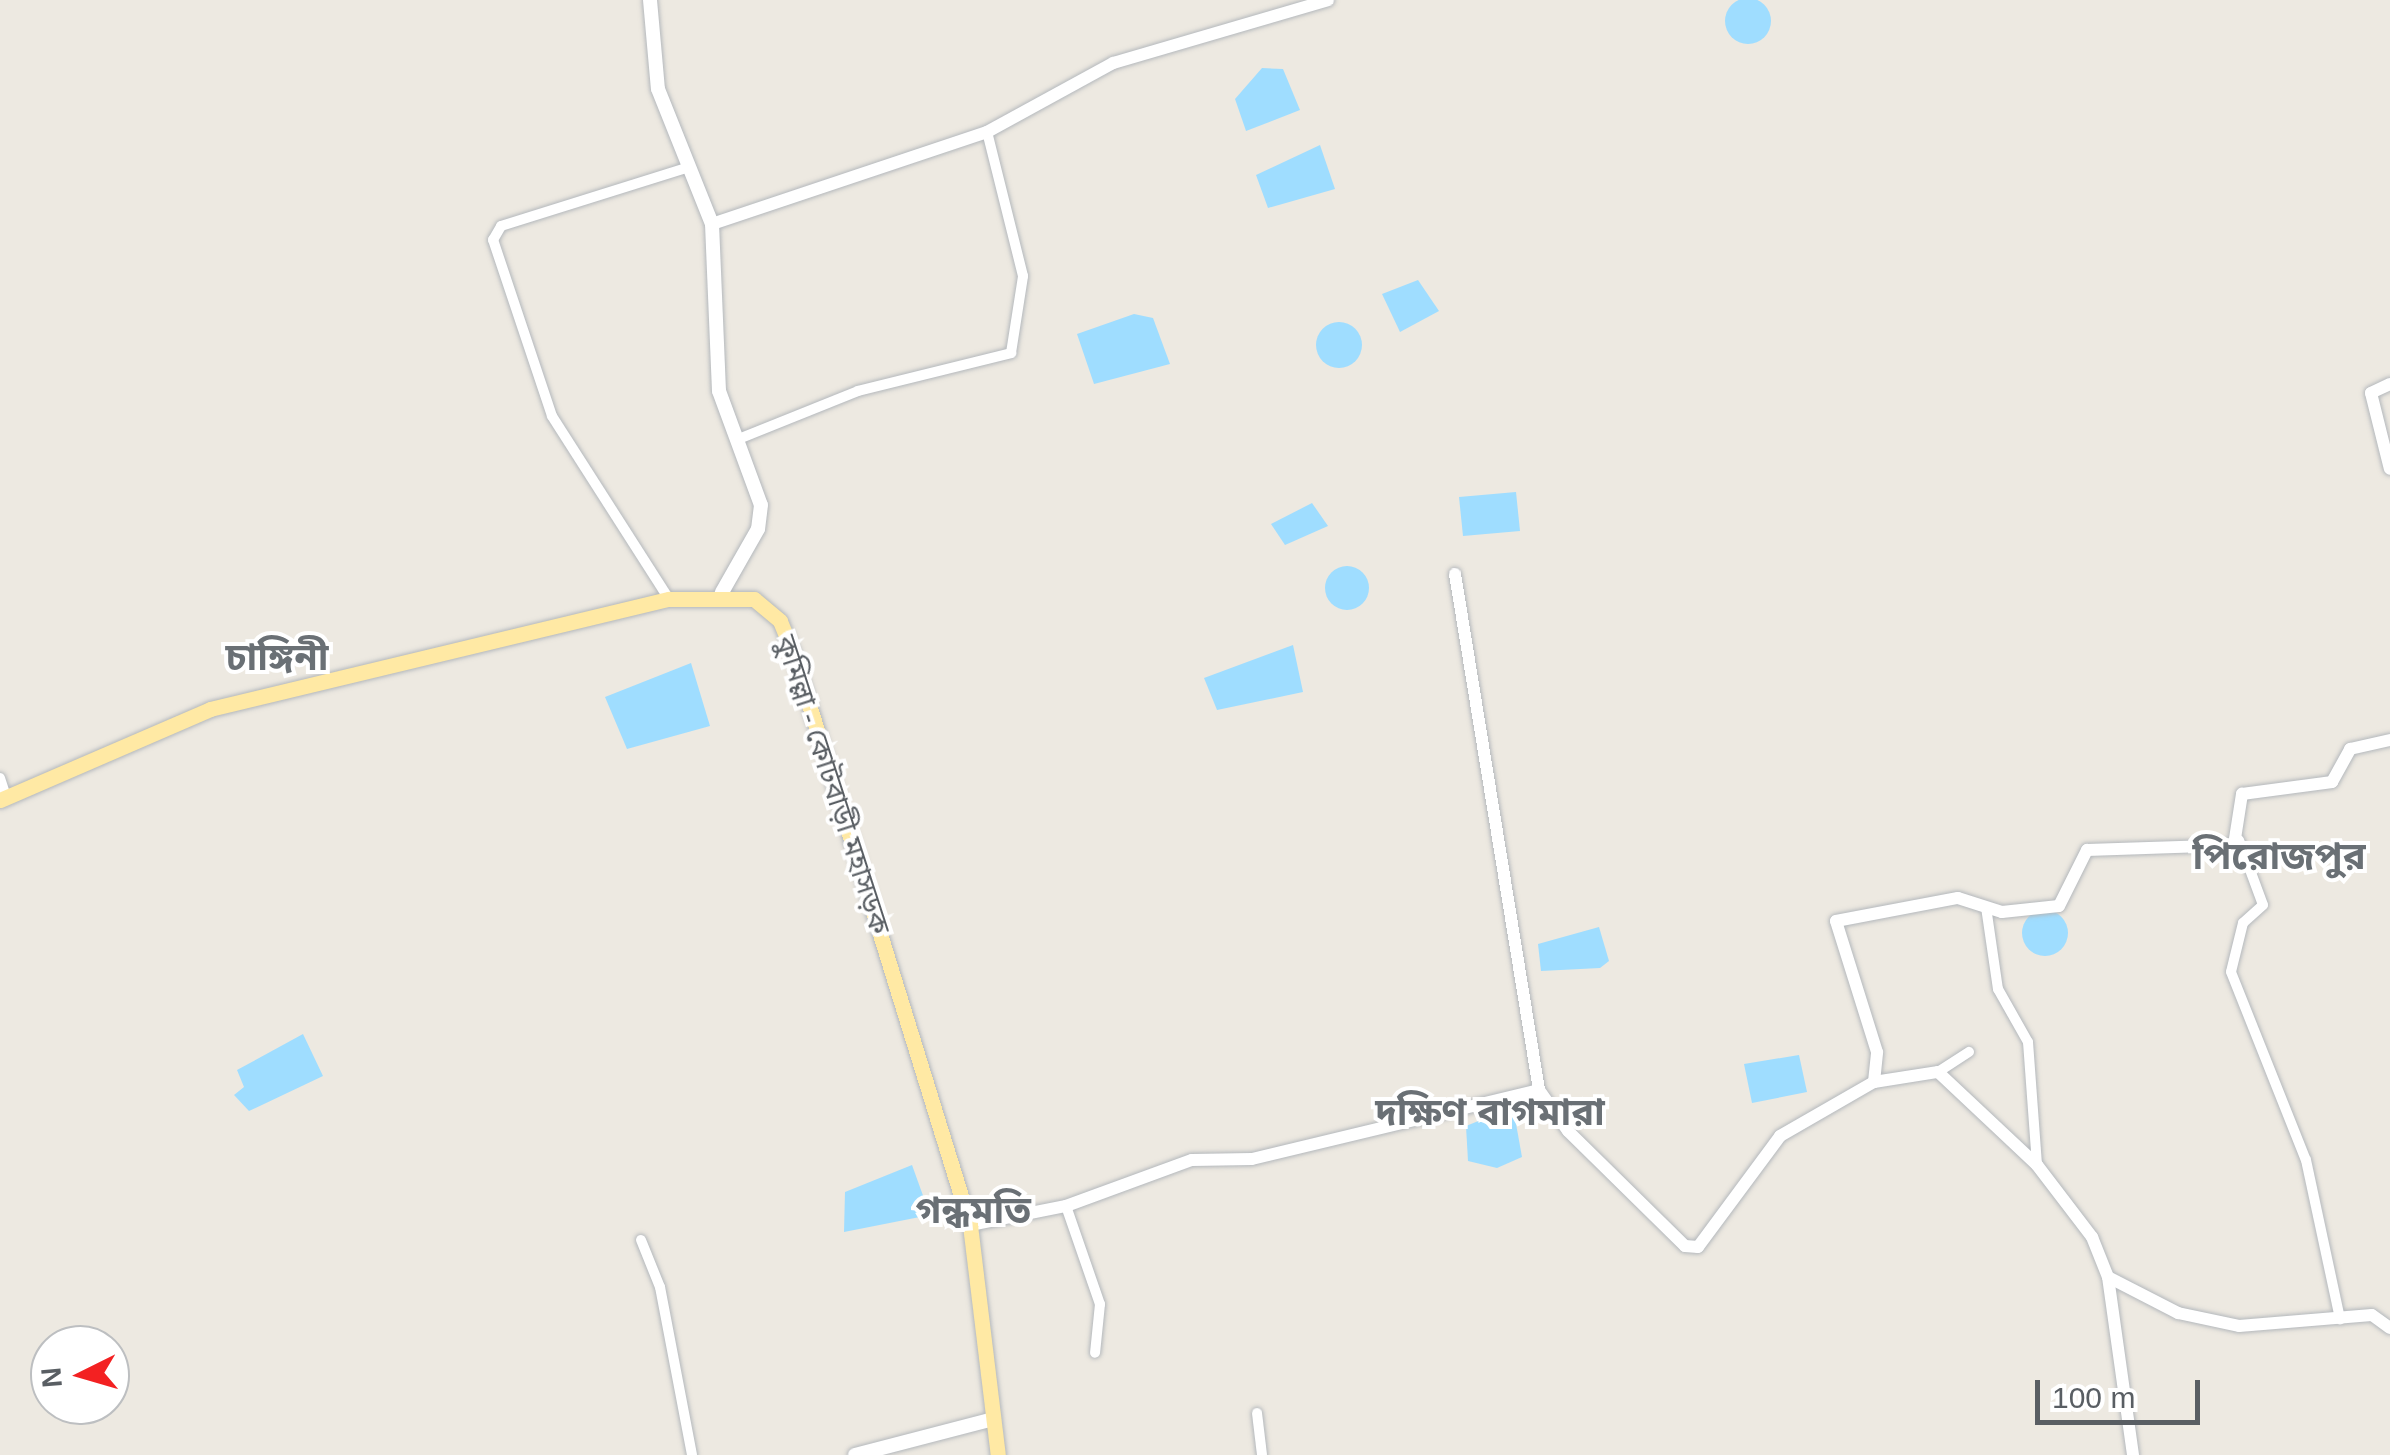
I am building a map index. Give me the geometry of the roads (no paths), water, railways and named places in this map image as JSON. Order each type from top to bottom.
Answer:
[{"type":"main road","points":[[650,0],[658,89],[686,168],[712,224],[719,391],[761,518],[722,592]]},
{"type":"main road","name":"কুমিল্লা - কোটবাড়ী মহাসড়ক","points":[[3,799],[210,709],[669,599],[722,592],[767,607],[786,635],[970,1225],[998,1455]]},
{"type":"main road","points":[[855,1455],[994,1419]]},
{"type":"street","points":[[712,224],[987,132],[1113,63],[1328,0]]},
{"type":"street","points":[[736,440],[858,391],[1011,353],[1023,276],[987,132]]},
{"type":"street","points":[[669,599],[552,416],[492,240],[501,226],[686,168]]},
{"type":"street","points":[[2390,384],[2371,394],[2390,469]]},
{"type":"street","points":[[1455,574],[1539,1090],[1568,1132],[1691,1248],[1710,1239],[1780,1136],[1874,1082],[1938,1072],[1969,1052]]},
{"type":"street","points":[[2340,1319],[2306,1160],[2231,972],[2243,923],[2264,905],[2240,840],[2242,794],[2332,782],[2350,749],[2390,740]]},
{"type":"street","points":[[0,778],[3,799]]},
{"type":"street","points":[[1874,1082],[1877,1052],[1836,921],[1958,898],[1986,908],[2059,906],[2087,850],[2240,840]]},
{"type":"street","points":[[1986,908],[1998,989],[2028,1042],[2038,1166]]},
{"type":"street","points":[[1938,1072],[2038,1166],[2092,1237],[2108,1277],[2133,1455]]},
{"type":"street","points":[[970,1225],[1066,1206],[1146,1172],[1252,1159],[1539,1090]]},
{"type":"street","points":[[1066,1206],[1100,1304],[1095,1353]]},
{"type":"street","points":[[640,1240],[666,1312],[692,1455]]},
{"type":"street","points":[[2108,1277],[2178,1313],[2239,1326],[2372,1314],[2390,1328]]},
{"type":"street","points":[[1257,1413],[1262,1455]]},
{"type":"water","points":[[1748,-2],[1764,5],[1771,21],[1764,37],[1748,44],[1732,37],[1725,21],[1732,5]]},
{"type":"water","points":[[1262,68],[1283,69],[1300,110],[1246,131],[1235,99]]},
{"type":"water","points":[[1320,145],[1335,189],[1268,208],[1256,175]]},
{"type":"water","points":[[1418,280],[1439,311],[1400,332],[1382,294]]},
{"type":"water","points":[[1134,314],[1153,318],[1170,364],[1094,384],[1077,334]]},
{"type":"water","points":[[1339,322],[1356,328],[1362,345],[1356,362],[1339,368],[1322,362],[1316,345],[1322,328]]},
{"type":"water","points":[[1516,492],[1520,531],[1463,536],[1459,497]]},
{"type":"water","points":[[1312,503],[1328,526],[1285,545],[1271,524]]},
{"type":"water","points":[[1347,566],[1363,572],[1369,588],[1363,604],[1347,610],[1331,604],[1325,588],[1331,572]]},
{"type":"water","points":[[1293,645],[1303,692],[1217,710],[1204,678]]},
{"type":"water","points":[[691,663],[710,726],[627,749],[605,697]]},
{"type":"water","points":[[2045,910],[2062,916],[2068,933],[2062,950],[2045,956],[2028,950],[2022,933],[2028,916]]},
{"type":"water","points":[[1599,927],[1609,961],[1600,968],[1541,971],[1538,944]]},
{"type":"water","points":[[303,1034],[323,1076],[249,1111],[234,1095],[244,1087],[237,1070]]},
{"type":"water","points":[[1799,1055],[1807,1092],[1752,1103],[1744,1064]]},
{"type":"water","points":[[1513,1107],[1522,1157],[1497,1168],[1468,1161],[1466,1126]]},
{"type":"water","points":[[912,1165],[930,1215],[844,1232],[845,1192]]},
{"type":"district","name":"চাঙ্গিনী","points":[[277,658]]},
{"type":"district","name":"পিরোজপুর","points":[[2279,857]]},
{"type":"district","name":"দক্ষিণ বাগমারা","points":[[1490,1113]]},
{"type":"district","name":"গন্ধমতি","points":[[973,1211]]}]
